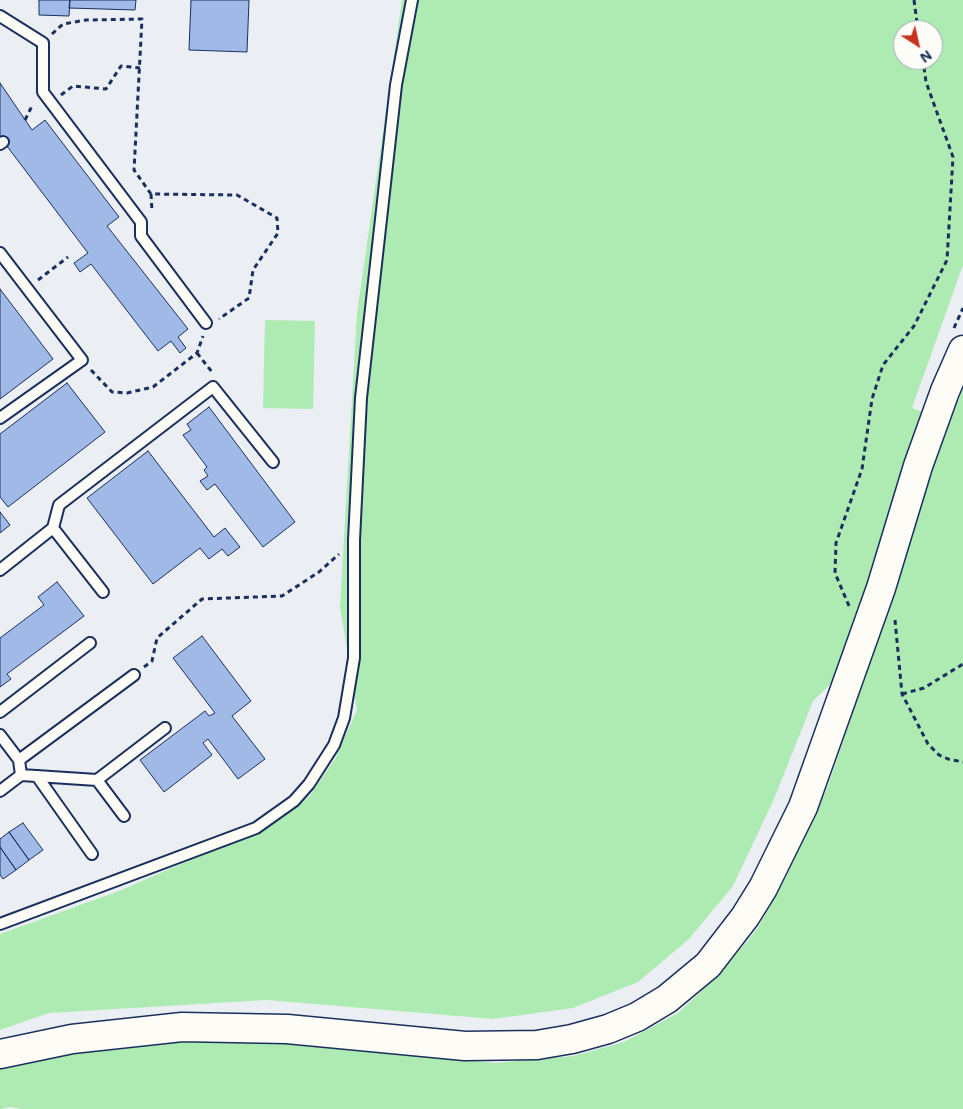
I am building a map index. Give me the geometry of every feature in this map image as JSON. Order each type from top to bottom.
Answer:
[{"type":"street","points":[[0,1054],[106,1034],[162,1028],[214,1027],[287,1029],[465,1046],[528,1046],[572,1039],[608,1030],[637,1017],[689,983],[708,965],[745,917],[763,888],[803,807],[881,588],[918,466],[945,391],[963,350]]},
{"type":"lane","points":[[0,924],[256,828],[294,800],[308,784],[334,745],[344,718],[354,658],[354,540],[361,398],[396,84],[412,0]]},
{"type":"lane","points":[[0,16],[43,43],[43,92],[141,222],[141,236],[206,324]]},
{"type":"lane","points":[[0,253],[82,360],[0,418]]},
{"type":"lane","points":[[0,570],[53,528],[59,505],[213,387],[273,462]]},
{"type":"lane","points":[[53,528],[103,592]]},
{"type":"lane","points":[[0,712],[90,643]]},
{"type":"lane","points":[[19,760],[134,676]]},
{"type":"lane","points":[[0,791],[21,775],[97,780],[165,728]]},
{"type":"lane","points":[[0,735],[19,760],[21,775]]},
{"type":"lane","points":[[37,776],[92,854]]},
{"type":"lane","points":[[97,780],[124,816]]},
{"type":"path","points":[[914,0],[917,20]]},
{"type":"path","points":[[43,43],[64,24],[86,20],[142,19],[134,170],[151,194],[237,195],[277,218],[279,224],[278,233],[253,270],[249,298],[214,322],[206,324],[197,353],[153,387],[127,393],[112,392],[82,360]]},
{"type":"path","points":[[52,102],[73,86],[106,89],[121,66],[140,68]]},
{"type":"path","points":[[853,613],[834,573],[836,543],[862,469],[872,399],[883,365],[914,326],[947,260],[953,157],[926,82],[924,70]]},
{"type":"path","points":[[197,353],[219,380],[213,387]]},
{"type":"path","points":[[134,676],[152,661],[157,638],[202,599],[282,596],[319,572],[354,540]]},
{"type":"path","points":[[881,588],[894,602],[902,694],[928,744],[939,755],[948,760],[963,762]]},
{"type":"path","points":[[902,694],[924,688],[963,664]]},
{"type":"green space","points":[[402,0],[963,0],[963,265],[912,408],[949,423],[963,389],[963,1109],[21,1109],[11,1107],[0,1109],[0,1065],[36,1055],[148,1040],[278,1039],[495,1063],[574,1056],[624,1042],[678,1013],[721,973],[757,929],[786,877],[828,786],[878,637],[813,701],[774,799],[733,886],[689,939],[638,982],[573,1008],[493,1019],[267,1000],[49,1013],[0,1030],[0,934],[119,891],[273,824],[309,797],[335,759],[357,710],[340,607],[357,313]]},
{"type":"green space","points":[[265,320],[315,321],[313,409],[263,408]]},
{"type":"building","points":[[39,0],[70,0],[69,16],[39,15]]},
{"type":"building","points":[[70,0],[136,0],[135,10],[69,8]]},
{"type":"building","points":[[191,0],[249,0],[247,52],[189,50]]},
{"type":"building","points":[[0,83],[32,130],[45,120],[119,217],[107,226],[188,329],[178,337],[186,348],[180,353],[171,341],[158,351],[91,264],[80,272],[74,263],[88,253],[0,137]]},
{"type":"building","points":[[0,289],[53,359],[0,399]]},
{"type":"building","points":[[67,383],[105,432],[8,507],[0,497],[0,434]]},
{"type":"building","points":[[209,407],[295,522],[263,547],[215,484],[207,490],[200,481],[208,476],[204,470],[207,467],[183,435],[191,430],[187,424]]},
{"type":"building","points":[[148,451],[214,537],[225,528],[240,547],[228,556],[222,549],[209,559],[200,548],[153,584],[87,498]]},
{"type":"building","points":[[0,512],[10,525],[0,533]]},
{"type":"building","points":[[57,582],[84,616],[7,674],[11,679],[0,687],[0,638],[44,605],[38,597]]},
{"type":"building","points":[[202,636],[251,701],[232,716],[265,759],[238,779],[208,739],[203,743],[212,755],[164,792],[140,760],[205,711],[209,716],[215,713],[173,658]]},
{"type":"building","points":[[23,823],[43,850],[29,860],[9,832]]},
{"type":"building","points":[[9,832],[29,860],[16,870],[0,847],[0,839]]},
{"type":"building","points":[[0,847],[16,870],[3,879],[0,875]]}]
